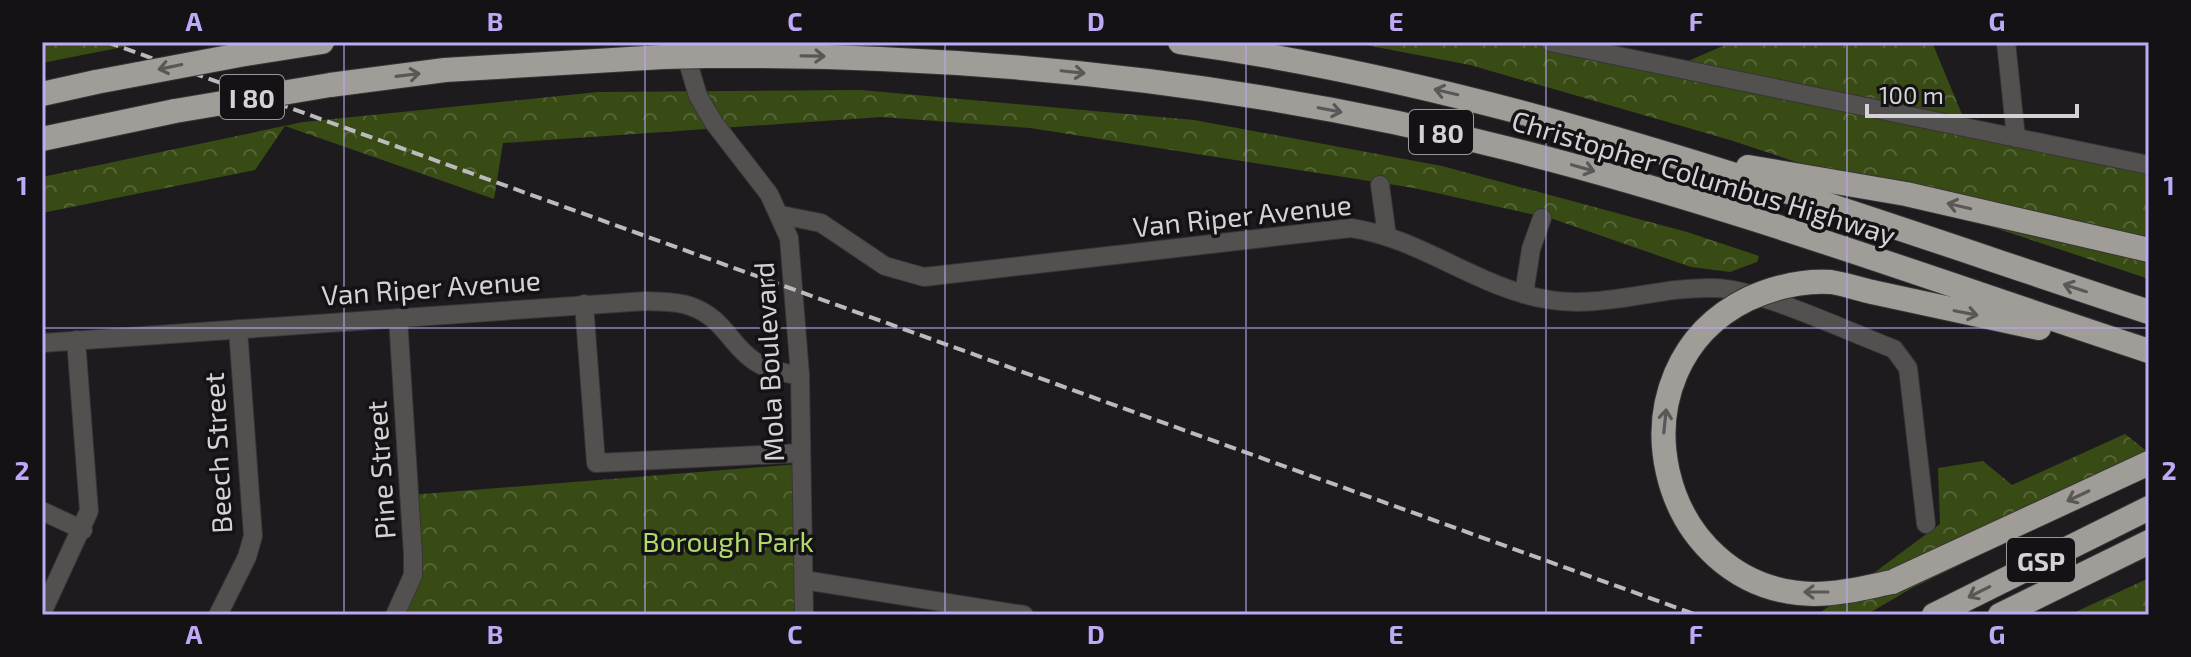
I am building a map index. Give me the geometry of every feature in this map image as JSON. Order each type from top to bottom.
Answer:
[{"type":"highway","name":"I 80","points":[[42,94],[322,42]]},
{"type":"highway","name":"Christopher Columbus Highway","points":[[1180,42],[1418,85],[1580,126],[2149,312]]},
{"type":"highway","name":"Christopher Columbus Highway","points":[[42,139],[175,111],[330,85],[445,70],[672,49],[707,56],[862,58],[1014,66],[1166,83],[1367,116],[1515,150],[1661,191],[2148,350]]},
{"type":"highway","points":[[1683,158],[1845,181],[2149,248]]},
{"type":"highway","points":[[2148,350],[1833,282],[1799,282],[1768,290],[1712,322],[1689,348],[1673,380],[1664,417],[1663,454],[1672,494],[1689,527],[1715,556],[1742,575],[1777,589],[1814,594],[1892,582],[2149,463]]},
{"type":"highway","name":"GSP","points":[[1934,615],[2149,508]]},
{"type":"highway","name":"GSP","points":[[2000,615],[2149,542]]},
{"type":"street","points":[[1550,42],[1597,47],[2149,165]]},
{"type":"street","points":[[2006,42],[2016,138]]},
{"type":"street","name":"Mola Boulevard","points":[[672,49],[714,123],[754,172],[781,215],[793,257],[800,375],[804,615]]},
{"type":"street","points":[[1380,185],[1387,236]]},
{"type":"street","name":"Van Riper Avenue","points":[[781,215],[821,223],[885,266],[924,277],[1351,228],[1387,236],[1524,294],[1564,302],[1612,300],[1693,288],[1733,289],[1894,349],[1908,368],[1926,524]]},
{"type":"street","points":[[1524,294],[1531,249],[1542,218]]},
{"type":"street","name":"Van Riper Avenue","points":[[42,343],[646,301],[690,306],[709,316],[756,365],[800,375]]},
{"type":"street","points":[[584,304],[596,463],[801,453]]},
{"type":"street","name":"Pine Street","points":[[395,615],[413,575],[398,318]]},
{"type":"street","name":"Beech Street","points":[[218,615],[247,557],[253,536],[238,329]]},
{"type":"street","points":[[42,613],[83,530],[89,511],[76,340]]},
{"type":"street","points":[[42,511],[83,530]]},
{"type":"street","points":[[804,580],[1024,615]]},
{"type":"green space","points":[[42,42],[148,42],[42,63]]},
{"type":"green space","points":[[1350,42],[1543,42],[1672,68],[1732,42],[1932,42],[1968,129],[2149,160],[2149,279],[1730,140],[1470,65]]},
{"type":"green space","points":[[861,90],[1194,120],[1442,166],[1687,232],[1759,256],[1757,262],[1730,272],[1691,267],[1553,219],[1414,188],[1030,128],[881,117],[503,143],[494,199],[285,126],[255,170],[42,213],[42,177],[303,122],[598,92]]},
{"type":"green space","points":[[2125,434],[2149,453],[2149,474],[1912,588],[1866,615],[1817,615],[1940,524],[1938,468],[1983,461],[2012,485]]},
{"type":"green space","name":"Borough Park","points":[[800,464],[803,615],[394,615],[413,572],[410,495]]},
{"type":"green space","points":[[2149,578],[2149,615],[2069,615]]},
{"type":"railway","points":[[107,42],[1697,615]]}]
